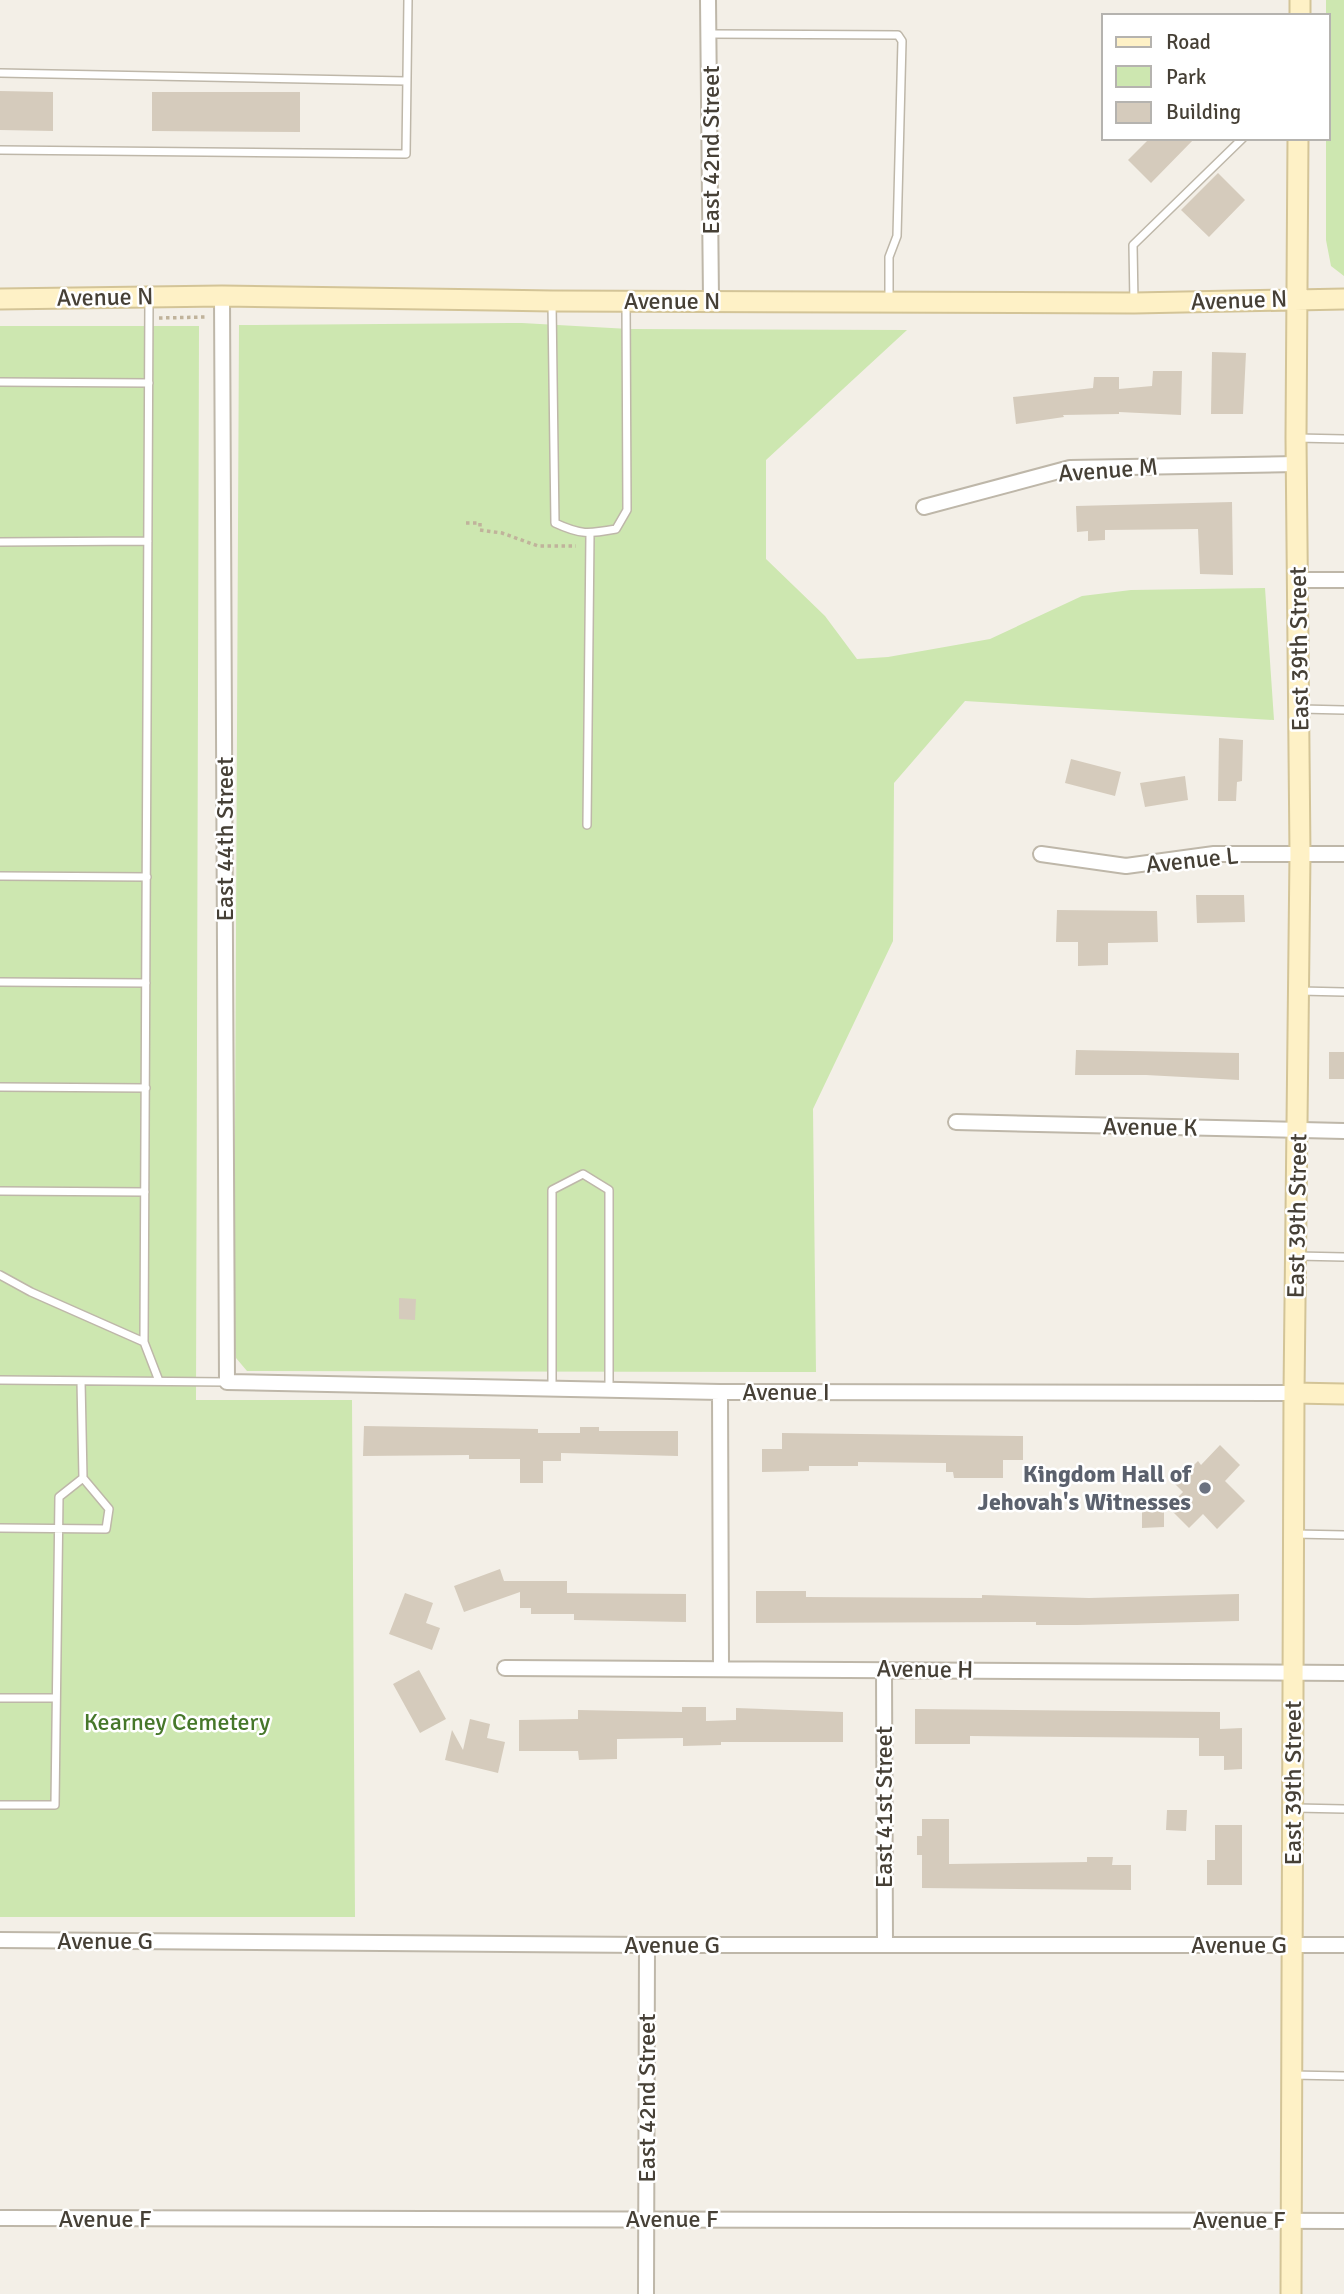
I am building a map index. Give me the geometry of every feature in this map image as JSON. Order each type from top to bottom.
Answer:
[{"type":"main road","name":"East 39th Street","points":[[1291,2294],[1294,1393],[1300,991],[1296,438],[1298,140]]},
{"type":"main road","name":"Avenue N","points":[[0,299],[222,296],[552,301],[1134,303],[1344,299]]},
{"type":"main road","name":"Avenue I","points":[[1294,1393],[1344,1394]]},
{"type":"street","name":"East 42nd Street","points":[[708,0],[711,300]]},
{"type":"street","name":"East 44th Street","points":[[222,296],[227,1382]]},
{"type":"street","name":"Avenue M","points":[[924,508],[1070,468],[1297,464]]},
{"type":"street","points":[[1297,580],[1344,580]]},
{"type":"street","name":"Avenue L","points":[[1041,854],[1126,866],[1214,854],[1344,855]]},
{"type":"street","name":"Avenue K","points":[[956,1122],[1344,1131]]},
{"type":"street","name":"Avenue I","points":[[227,1382],[720,1392],[1294,1393]]},
{"type":"street","points":[[720,1392],[721,1667]]},
{"type":"street","name":"Avenue H","points":[[505,1668],[721,1667],[1344,1673]]},
{"type":"street","name":"East 41st Street","points":[[884,1669],[885,1945]]},
{"type":"street","name":"Avenue G","points":[[0,1940],[647,1945],[1344,1945]]},
{"type":"street","name":"East 42nd Street","points":[[646,2294],[647,1945]]},
{"type":"street","name":"Avenue F","points":[[0,2218],[1344,2221]]},
{"type":"lane","points":[[0,150],[406,154],[408,0]]},
{"type":"lane","points":[[710,34],[898,35],[902,41],[900,157],[897,236],[889,257],[889,301]]},
{"type":"lane","points":[[0,73],[406,81]]},
{"type":"lane","points":[[1134,303],[1133,245],[1241,140]]},
{"type":"lane","points":[[149,296],[144,1342],[159,1381]]},
{"type":"lane","points":[[552,301],[555,523],[579,534],[616,528],[627,509],[626,301]]},
{"type":"lane","points":[[0,382],[149,383]]},
{"type":"lane","points":[[1296,438],[1344,439]]},
{"type":"lane","points":[[587,825],[590,534]]},
{"type":"lane","points":[[0,542],[148,541]]},
{"type":"lane","points":[[1300,709],[1344,710]]},
{"type":"lane","points":[[0,876],[147,877]]},
{"type":"lane","points":[[0,982],[146,983]]},
{"type":"lane","points":[[1300,991],[1344,992]]},
{"type":"lane","points":[[0,1087],[146,1088]]},
{"type":"lane","points":[[552,1390],[552,1190],[583,1174],[609,1190],[609,1390]]},
{"type":"lane","points":[[0,1191],[145,1192]]},
{"type":"lane","points":[[1297,1256],[1344,1257]]},
{"type":"lane","points":[[0,1275],[31,1292],[144,1342]]},
{"type":"lane","points":[[0,1380],[227,1382]]},
{"type":"lane","points":[[0,1528],[106,1529],[109,1509],[83,1478],[81,1381]]},
{"type":"lane","points":[[0,1805],[55,1805],[59,1497],[83,1478]]},
{"type":"lane","points":[[1295,1534],[1344,1535]]},
{"type":"lane","points":[[0,1698],[56,1698]]},
{"type":"lane","points":[[1294,1808],[1344,1808]]},
{"type":"lane","points":[[1291,2075],[1344,2076]]},
{"type":"path","points":[[466,523],[480,523],[480,530],[502,533],[531,544],[576,545],[576,559]]},
{"type":"green space","points":[[1326,0],[1344,0],[1344,276],[1331,266],[1326,240],[1326,140],[1330,140],[1330,14],[1326,14]]},
{"type":"green space","points":[[522,323],[629,329],[907,330],[766,460],[766,559],[825,616],[857,659],[888,657],[990,639],[1082,596],[1131,590],[1265,588],[1274,720],[965,701],[894,783],[893,941],[813,1109],[816,1372],[247,1371],[236,1358],[239,325]]},
{"type":"green space","name":"Kearney Cemetery","points":[[0,326],[199,326],[196,1400],[352,1400],[355,1917],[0,1917]]},
{"type":"building","points":[[0,91],[53,92],[53,131],[0,130]]},
{"type":"building","points":[[152,92],[300,92],[300,132],[152,131]]},
{"type":"building","points":[[1148,140],[1193,140],[1151,183],[1128,160]]},
{"type":"building","points":[[1218,173],[1245,200],[1209,237],[1181,210]]},
{"type":"building","points":[[1212,352],[1246,353],[1243,414],[1211,414]]},
{"type":"building","points":[[1153,371],[1182,371],[1181,415],[1119,412],[1063,415],[1064,417],[1016,424],[1013,397],[1093,388],[1094,377],[1119,377],[1119,389],[1152,386]]},
{"type":"building","points":[[1232,502],[1233,575],[1200,574],[1198,529],[1105,530],[1105,540],[1088,541],[1088,531],[1077,532],[1076,506]]},
{"type":"building","points":[[1219,738],[1243,740],[1242,781],[1237,782],[1236,801],[1218,801]]},
{"type":"building","points":[[1071,759],[1121,772],[1115,796],[1065,783]]},
{"type":"building","points":[[1185,776],[1188,800],[1145,807],[1140,783]]},
{"type":"building","points":[[1196,895],[1244,895],[1245,922],[1197,923]]},
{"type":"building","points":[[1057,910],[1157,911],[1158,942],[1108,943],[1108,965],[1078,966],[1078,942],[1056,942]]},
{"type":"building","points":[[1076,1050],[1239,1053],[1239,1080],[1146,1075],[1075,1075]]},
{"type":"building","points":[[1329,1052],[1344,1052],[1344,1079],[1329,1079]]},
{"type":"building","points":[[399,1298],[416,1299],[415,1320],[399,1319]]},
{"type":"building","points":[[364,1426],[538,1429],[538,1433],[580,1433],[580,1427],[599,1427],[599,1431],[678,1431],[678,1456],[561,1453],[561,1461],[543,1461],[543,1483],[520,1483],[520,1459],[469,1459],[469,1455],[363,1456]]},
{"type":"building","points":[[782,1433],[1023,1436],[1023,1460],[1003,1460],[1003,1478],[954,1478],[953,1472],[946,1472],[946,1463],[858,1462],[858,1466],[809,1466],[809,1471],[762,1472],[762,1449],[782,1449]]},
{"type":"building","name":"Kingdom Hall of Jehovah's Witnesses","points":[[1220,1445],[1240,1465],[1225,1481],[1245,1501],[1217,1529],[1203,1514],[1189,1528],[1168,1507],[1183,1492],[1175,1484],[1198,1461],[1201,1465]]},
{"type":"building","points":[[1142,1508],[1164,1508],[1164,1527],[1142,1528]]},
{"type":"building","points":[[500,1569],[504,1581],[567,1581],[567,1593],[686,1594],[686,1622],[574,1620],[574,1614],[531,1614],[531,1608],[520,1608],[520,1592],[464,1612],[454,1586]]},
{"type":"building","points":[[756,1591],[806,1591],[806,1597],[982,1598],[982,1595],[1089,1598],[1239,1594],[1239,1621],[1077,1625],[1036,1625],[1036,1622],[756,1623]]},
{"type":"building","points":[[405,1593],[433,1603],[426,1623],[440,1628],[432,1650],[389,1634]]},
{"type":"building","points":[[419,1670],[446,1719],[420,1733],[393,1684]]},
{"type":"building","points":[[682,1707],[706,1707],[706,1721],[736,1720],[736,1708],[843,1712],[843,1742],[721,1742],[721,1745],[683,1746],[683,1738],[617,1739],[617,1759],[579,1760],[578,1751],[519,1751],[519,1720],[578,1719],[578,1710],[682,1712]]},
{"type":"building","points":[[915,1709],[1220,1712],[1220,1729],[1242,1728],[1242,1769],[1224,1770],[1224,1756],[1199,1756],[1199,1738],[970,1736],[970,1744],[915,1744]]},
{"type":"building","points":[[470,1719],[490,1724],[487,1738],[505,1742],[498,1773],[445,1760],[452,1730],[463,1750]]},
{"type":"building","points":[[1167,1810],[1187,1810],[1186,1831],[1166,1830]]},
{"type":"building","points":[[922,1819],[949,1819],[949,1864],[1087,1862],[1087,1857],[1113,1857],[1112,1865],[1131,1865],[1131,1890],[922,1888],[922,1855],[917,1855],[917,1836],[922,1836]]},
{"type":"building","points":[[1215,1825],[1242,1825],[1242,1885],[1207,1885],[1207,1860],[1215,1860]]},
{"type":"place","name":"Kingdom Hall of Jehovah's Witnesses","points":[[1205,1488]]}]
